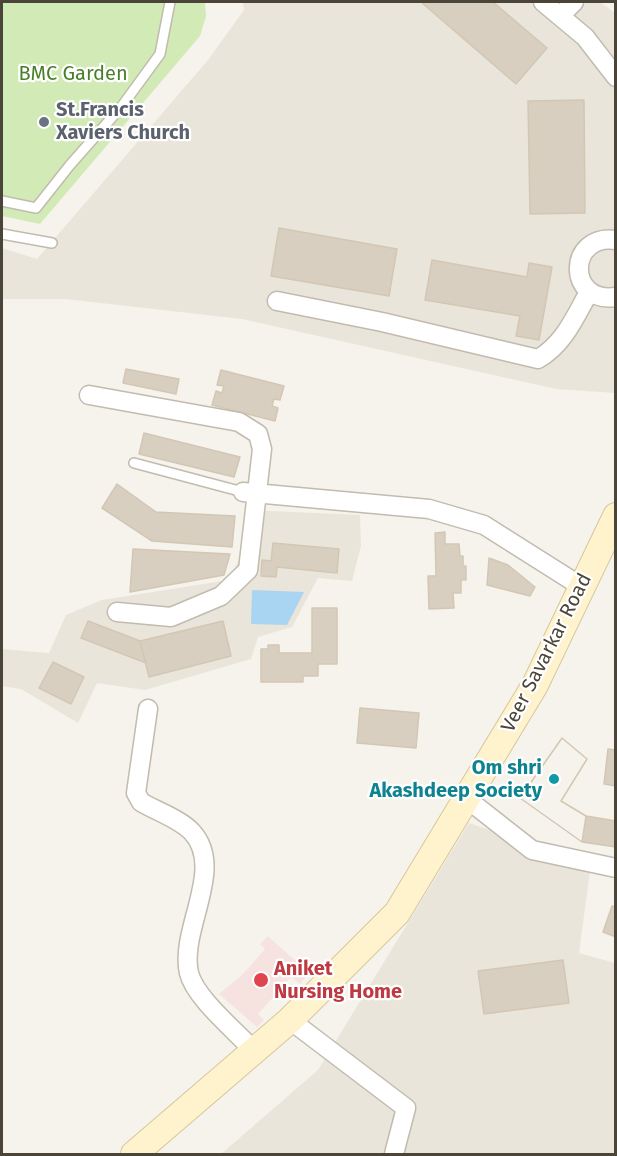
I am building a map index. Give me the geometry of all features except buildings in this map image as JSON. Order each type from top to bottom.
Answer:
[{"type":"street","points":[[543,2],[585,37],[615,77]]},
{"type":"street","points":[[560,16],[574,2]]},
{"type":"street","points":[[615,239],[594,242],[581,256],[579,276],[589,292],[598,297],[615,297]]},
{"type":"street","points":[[277,301],[382,322],[538,359],[551,352],[562,338],[589,292]]},
{"type":"street","points":[[89,395],[239,422],[258,434],[262,449],[249,493],[248,570],[221,596],[171,617],[117,612]]},
{"type":"street","points":[[249,493],[429,509],[484,525],[582,586]]},
{"type":"street","name":"Veer Savarkar Road","points":[[134,1155],[290,1020],[397,913],[535,685],[615,516]]},
{"type":"street","points":[[148,709],[136,793],[141,802],[191,831],[204,854],[205,869],[188,944],[189,974],[196,989],[253,1050]]},
{"type":"street","points":[[466,799],[532,850],[615,868]]},
{"type":"street","points":[[290,1020],[406,1108],[394,1155]]},
{"type":"lane","points":[[2,201],[36,208],[122,106],[160,54],[170,2]]},
{"type":"lane","points":[[2,234],[52,243]]},
{"type":"lane","points":[[134,464],[249,493]]},
{"type":"shaded area","points":[[243,2],[600,2],[615,13],[615,393],[556,389],[242,319],[65,299],[2,299],[2,248],[37,259],[208,60],[244,10]]},
{"type":"shaded area","points":[[249,510],[360,515],[361,546],[352,581],[318,578],[292,627],[258,637],[251,659],[145,690],[97,683],[78,723],[21,689],[2,686],[2,649],[49,653],[66,615],[102,600],[222,581],[233,571],[241,556]]},
{"type":"shaded area","points":[[469,823],[591,864],[579,953],[615,963],[615,1154],[221,1154],[318,1070]]},
{"type":"shaded area","name":"Aniket Nursing Home","points":[[268,936],[309,973],[300,984],[291,977],[258,1014],[264,1020],[257,1027],[219,994],[243,974],[265,949],[260,944]]},
{"type":"green space","name":"BMC Garden","points":[[2,2],[205,2],[206,16],[200,36],[40,224],[2,216]]},
{"type":"water","points":[[252,590],[304,592],[287,625],[251,624]]},
{"type":"place","name":"St.Francis Xaviers Church","points":[[44,122]]},
{"type":"place","name":"Om shri Akashdeep Society","points":[[554,779]]},
{"type":"place","name":"Aniket Nursing Home","points":[[261,980]]}]
